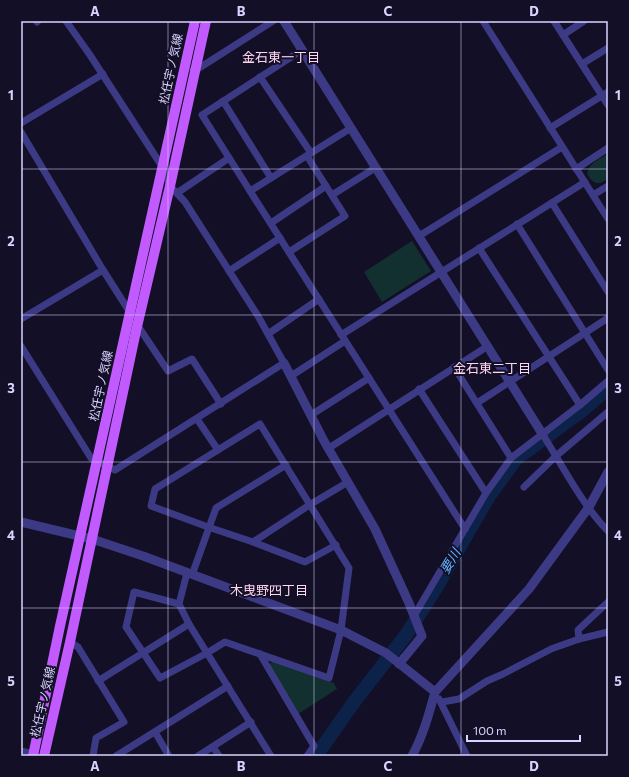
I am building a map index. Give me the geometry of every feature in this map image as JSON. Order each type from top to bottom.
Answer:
[{"type":"main road","name":"松任宇ノ気線","points":[[33,755],[195,21]]},
{"type":"main road","name":"松任宇ノ気線","points":[[44,756],[138,325],[174,189],[206,21]]},
{"type":"street","points":[[185,69],[196,70],[273,21]]},
{"type":"street","points":[[284,21],[556,456],[599,522],[608,531]]},
{"type":"street","points":[[483,21],[608,219]]},
{"type":"street","points":[[554,21],[582,64],[605,94],[608,105]]},
{"type":"street","points":[[564,35],[584,21]]},
{"type":"street","points":[[69,22],[163,168],[174,189],[185,202],[268,334],[311,416],[375,529],[416,619],[422,636],[397,661]]},
{"type":"street","points":[[582,64],[608,48]]},
{"type":"street","points":[[302,50],[202,115],[465,529]]},
{"type":"street","points":[[21,122],[103,74]]},
{"type":"street","points":[[260,76],[309,154],[326,186],[345,216],[289,252]]},
{"type":"street","points":[[550,128],[605,94]]},
{"type":"street","points":[[223,101],[271,178]]},
{"type":"street","points":[[250,191],[351,128]]},
{"type":"street","points":[[21,132],[103,270],[168,371],[192,359],[221,404]]},
{"type":"street","points":[[419,236],[562,147]]},
{"type":"street","points":[[576,169],[608,148]]},
{"type":"street","points":[[174,189],[229,158]]},
{"type":"street","points":[[332,195],[375,168]]},
{"type":"street","points":[[341,335],[585,182]]},
{"type":"street","points":[[271,223],[326,186]]},
{"type":"street","points":[[593,195],[608,186]]},
{"type":"street","points":[[552,203],[608,292]]},
{"type":"street","points":[[517,224],[608,370]]},
{"type":"street","points":[[229,271],[280,238]]},
{"type":"street","points":[[479,248],[580,405]]},
{"type":"street","points":[[21,319],[103,270]]},
{"type":"street","points":[[268,334],[319,300]]},
{"type":"street","points":[[477,403],[608,318]]},
{"type":"street","points":[[291,376],[346,341]]},
{"type":"street","points":[[21,346],[91,458],[116,470],[284,363]]},
{"type":"street","points":[[329,448],[488,346]]},
{"type":"street","points":[[454,367],[511,458]]},
{"type":"street","points":[[311,416],[369,378]]},
{"type":"street","points":[[416,619],[486,493],[511,458],[544,436],[608,381]]},
{"type":"street","points":[[419,389],[486,493]]},
{"type":"street","points":[[524,487],[556,456],[608,412]]},
{"type":"street","points":[[197,419],[218,450]]},
{"type":"street","points":[[179,604],[134,592],[126,627],[160,678],[225,642],[328,678],[341,630],[349,568],[336,545],[311,504],[260,424],[155,489],[151,506],[208,528],[253,542],[306,562],[336,545]]},
{"type":"street","points":[[271,756],[189,624],[179,604],[189,574],[216,508],[286,465]]},
{"type":"street","points":[[412,756],[420,739],[435,692],[529,589],[589,507],[608,473]]},
{"type":"street","points":[[253,542],[348,482]]},
{"type":"street","points":[[21,522],[92,539],[341,630],[386,653],[435,692],[442,702],[467,756]]},
{"type":"street","points":[[579,639],[578,630],[608,602]]},
{"type":"street","points":[[98,681],[189,624]]},
{"type":"street","points":[[442,702],[459,699],[487,681],[551,649],[579,639],[608,632]]},
{"type":"street","points":[[70,642],[78,647],[124,722],[96,738],[93,756]]},
{"type":"street","points":[[260,654],[314,746],[307,756]]},
{"type":"street","points":[[116,756],[228,686]]},
{"type":"street","points":[[198,756],[251,722]]},
{"type":"street","points":[[155,732],[168,756]]},
{"type":"street","points":[[213,747],[219,756]]},
{"type":"street","points":[[21,751],[33,755]]},
{"type":"green space","points":[[608,154],[608,179],[601,183],[596,183],[591,180],[587,174],[588,170],[595,162]]},
{"type":"green space","points":[[412,241],[431,271],[382,302],[364,272]]},
{"type":"green space","points":[[273,661],[334,683],[337,689],[298,714],[269,665]]},
{"type":"waterway","name":"要川","points":[[316,756],[354,702],[406,635],[436,588],[489,496],[516,459],[583,410],[608,388]]},
{"type":"district","name":"金石東一丁目","points":[[281,57]]},
{"type":"district","name":"金石東二丁目","points":[[492,368]]},
{"type":"district","name":"木曳野四丁目","points":[[269,590]]}]
